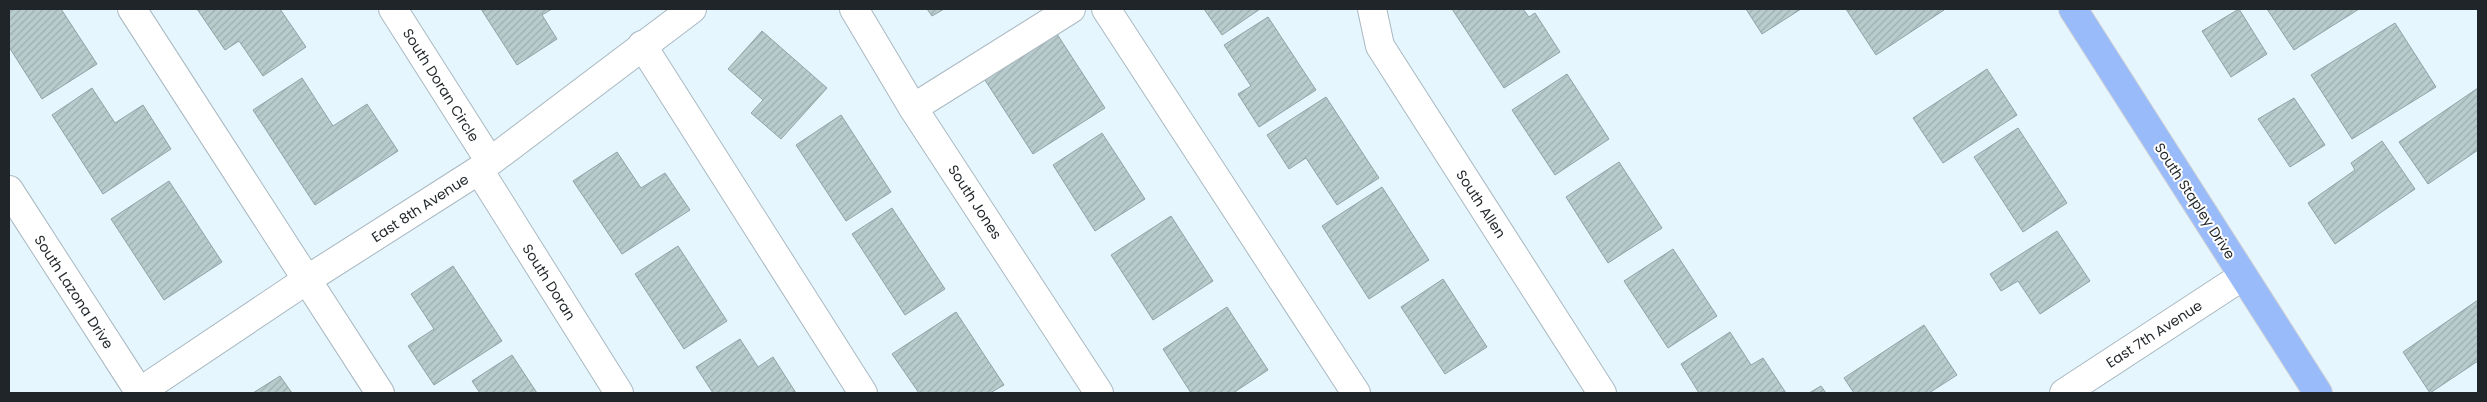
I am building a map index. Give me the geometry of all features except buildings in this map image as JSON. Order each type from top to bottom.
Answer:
[{"type":"main road","name":"South Stapley Drive","points":[[2072,9],[2318,393]]},
{"type":"street","points":[[132,9],[380,393]]},
{"type":"street","name":"South Doran Circle","points":[[392,9],[484,165]]},
{"type":"street","name":"East 8th Avenue","points":[[139,393],[308,279],[484,165],[642,45],[661,18],[692,9]]},
{"type":"street","name":"South Jones","points":[[854,9],[913,108],[1099,393]]},
{"type":"street","points":[[913,108],[1071,9]]},
{"type":"street","points":[[1106,9],[1356,393]]},
{"type":"street","name":"South Allen","points":[[1372,9],[1380,46],[1602,393]]},
{"type":"street","points":[[642,45],[863,393]]},
{"type":"street","name":"South Doran","points":[[484,165],[619,393]]},
{"type":"street","name":"South Lazona Drive","points":[[9,190],[139,393]]},
{"type":"street","name":"East 7th Avenue","points":[[2064,393],[2243,276]]}]
